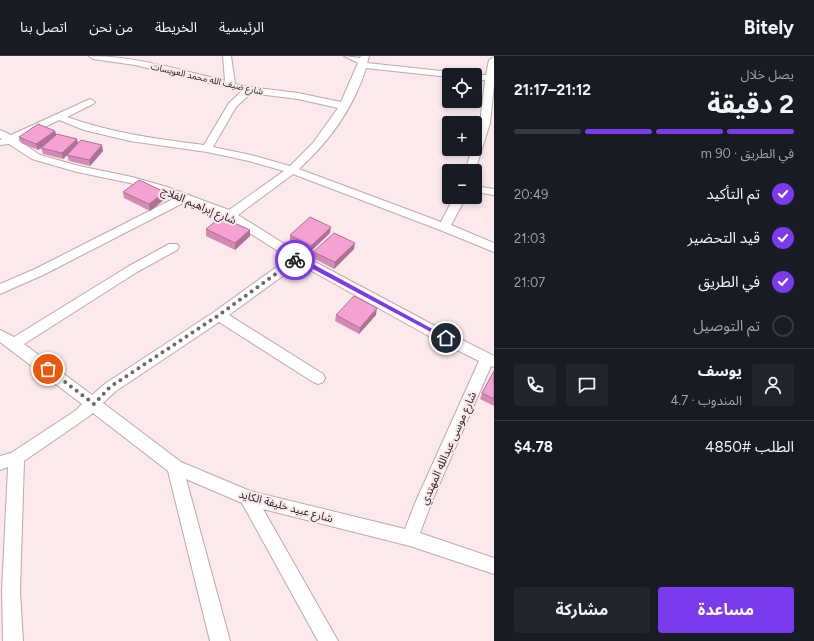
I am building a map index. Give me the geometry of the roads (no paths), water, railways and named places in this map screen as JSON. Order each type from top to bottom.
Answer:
[{"type":"street","name":"شارع ضيف الله محمد العويسات","points":[[93,56],[137,59],[249,90],[298,96],[344,106]]},
{"type":"street","points":[[227,56],[230,85]]},
{"type":"street","points":[[348,56],[364,61],[442,73]]},
{"type":"street","points":[[472,164],[491,103],[490,78],[494,58]]},
{"type":"street","points":[[230,215],[292,170],[331,130],[344,106],[364,61]]},
{"type":"street","points":[[482,77],[490,78]]},
{"type":"street","points":[[207,149],[232,105],[249,90]]},
{"type":"street","points":[[3,139],[59,117],[90,102]]},
{"type":"street","points":[[59,117],[88,128],[130,138],[207,149],[251,158],[292,170],[444,227],[494,248]]},
{"type":"street","name":"شارع إبراهيم الفلاح","points":[[3,139],[36,157],[77,169],[132,180],[185,197],[230,215],[298,258],[432,331],[491,360]]},
{"type":"street","points":[[482,190],[494,192]]},
{"type":"street","points":[[0,289],[39,272],[185,197]]},
{"type":"street","points":[[444,227],[456,204]]},
{"type":"street","points":[[14,344],[133,269],[173,247]]},
{"type":"street","points":[[0,463],[16,458],[55,434],[94,404],[110,387],[219,315],[298,258]]},
{"type":"street","points":[[219,315],[318,378]]},
{"type":"street","name":"شارع عبيد خليفة الكايد","points":[[0,335],[94,404],[175,467],[248,498],[410,538],[494,566]]},
{"type":"street","name":"شارع موسى عبدالله المهتدي","points":[[410,538],[424,501],[491,360]]},
{"type":"street","points":[[13,641],[11,591],[16,458]]},
{"type":"street","points":[[175,467],[220,641]]},
{"type":"street","points":[[248,498],[328,641]]}]
